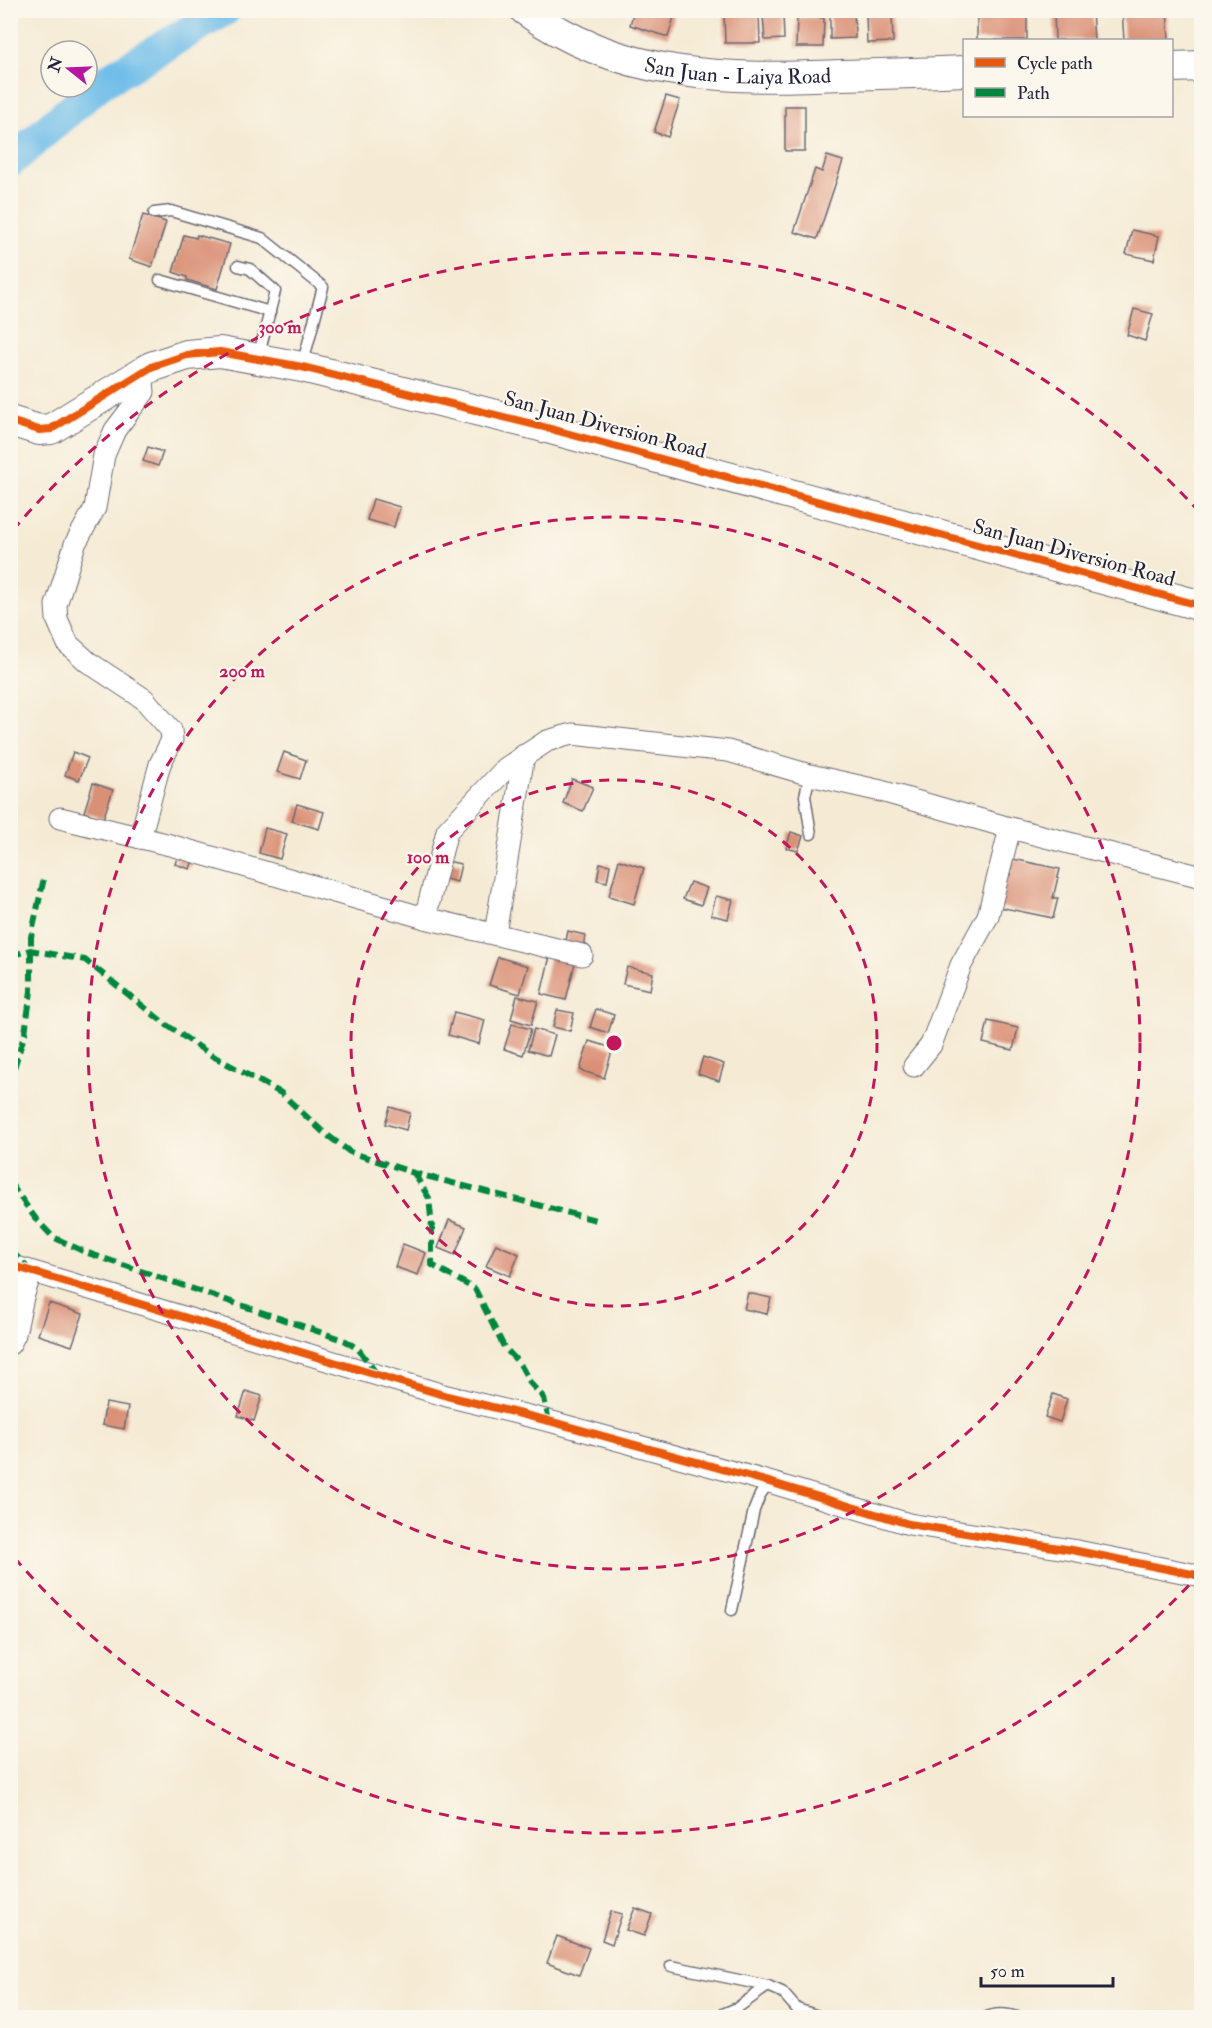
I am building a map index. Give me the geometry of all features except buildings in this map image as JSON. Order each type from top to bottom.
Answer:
[{"type":"street","name":"San Juan - Laiya Road","points":[[525,10],[544,25],[573,41],[636,63],[671,71],[758,77],[963,71]]},
{"type":"street","points":[[1173,66],[1202,66]]},
{"type":"street","name":"San Juan Diversion Road","points":[[10,421],[39,430],[51,429],[151,367],[187,355],[220,352],[302,367],[540,426],[1202,606]]},
{"type":"street","points":[[140,838],[160,764],[172,740],[171,730],[144,699],[88,662],[68,644],[57,619],[56,605],[75,544],[95,508],[104,455],[115,430],[144,392],[142,373]]},
{"type":"street","points":[[425,918],[447,831],[506,768],[547,741],[572,734],[728,751],[810,775],[880,790],[1010,828],[1202,877]]},
{"type":"street","points":[[495,934],[524,755]]},
{"type":"street","points":[[60,818],[140,838],[425,918],[582,955]]},
{"type":"street","points":[[914,1066],[931,1045],[961,965],[988,916],[1010,828]]},
{"type":"street","points":[[10,1266],[447,1396],[549,1421],[769,1482],[909,1524],[1072,1550],[1202,1576]]},
{"type":"street","points":[[10,1344],[15,1334],[31,1272]]},
{"type":"lane","points":[[154,213],[171,211],[262,238],[323,287],[302,367]]},
{"type":"lane","points":[[238,266],[250,269],[275,291],[258,358]]},
{"type":"lane","points":[[159,280],[270,312]]},
{"type":"lane","points":[[810,775],[805,796],[811,834]]},
{"type":"lane","points":[[732,1610],[754,1510],[769,1482]]},
{"type":"lane","points":[[671,1966],[768,1986],[782,1992],[797,2009],[824,2018]]},
{"type":"lane","points":[[713,2018],[737,2008],[768,1986]]},
{"type":"lane","points":[[985,2018],[989,2015],[1008,2014],[1020,2018]]},
{"type":"waterway","points":[[10,162],[100,84],[225,10]]},
{"type":"marked path","points":[[10,1086],[25,1033],[31,991],[31,937],[44,878]]},
{"type":"marked path","points":[[10,956],[30,950],[85,960],[168,1026],[211,1055],[281,1093],[323,1132],[350,1152],[414,1173],[600,1221]]},
{"type":"marked path","points":[[414,1173],[429,1198],[432,1265],[475,1289],[504,1347],[520,1364],[531,1384],[544,1398],[549,1421]]},
{"type":"marked path","points":[[10,1183],[36,1219],[53,1237],[85,1252],[346,1341],[359,1350],[377,1374]]},
{"type":"marked path","points":[[10,1250],[27,1267]]},
{"type":"cycle path","points":[[10,421],[39,430],[51,429],[151,367],[187,355],[220,352],[302,367],[540,426],[1202,606]]},
{"type":"cycle path","points":[[10,1265],[447,1396],[549,1421],[769,1482],[909,1524],[1072,1550],[1202,1576]]}]
